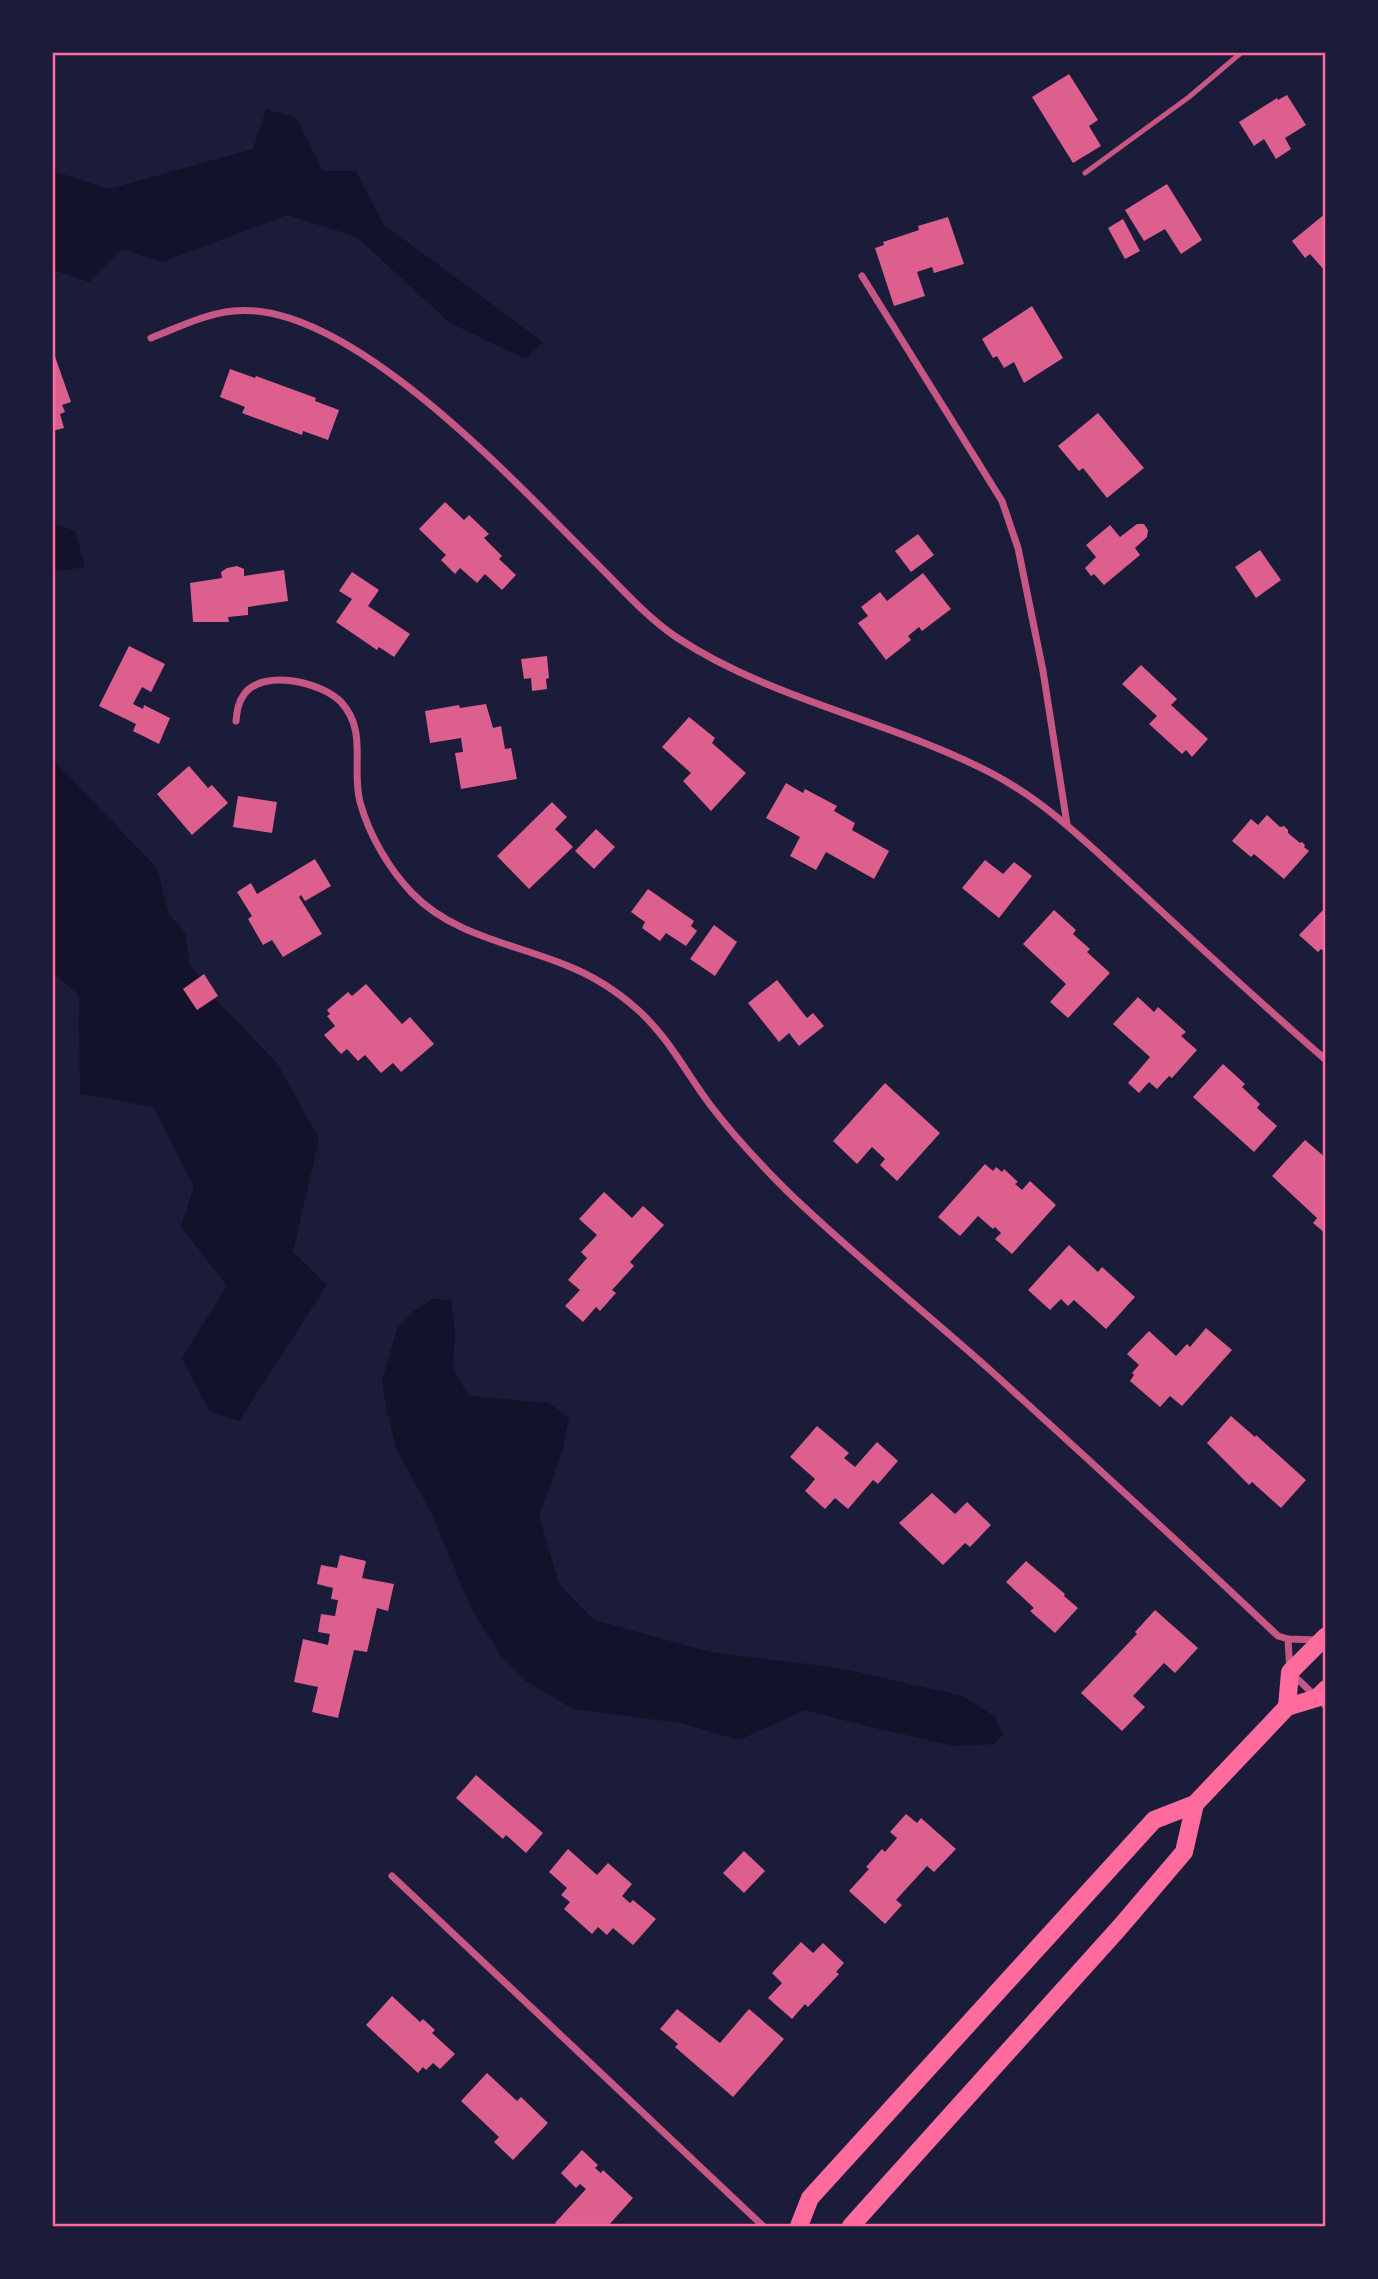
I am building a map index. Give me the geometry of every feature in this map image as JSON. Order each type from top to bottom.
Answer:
[{"type":"main road","points":[[1287,1707],[1290,1672],[1324,1640]]},
{"type":"main road","points":[[799,2227],[810,2198],[1154,1820],[1195,1804],[1287,1707],[1323,1698]]},
{"type":"main road","points":[[851,2227],[1121,1927],[1184,1852],[1195,1804]]},
{"type":"street","points":[[862,276],[1002,501],[1021,561],[1043,671],[1067,825]]},
{"type":"street","points":[[151,338],[198,319],[233,311],[263,312],[298,320],[332,335],[417,395],[463,433],[669,633],[726,667],[788,694],[935,747],[993,774],[1024,793],[1067,825],[1325,1060]]},
{"type":"street","points":[[236,721],[237,706],[245,692],[254,685],[269,680],[300,682],[334,695],[348,710],[356,728],[359,801],[369,828],[388,862],[412,893],[430,909],[464,929],[570,967],[605,985],[636,1009],[659,1031],[709,1104],[747,1151],[790,1194],[990,1371],[1278,1636],[1288,1639],[1324,1640]]},
{"type":"street","points":[[1288,1639],[1290,1672],[1323,1698]]},
{"type":"street","points":[[392,1876],[763,2227]]},
{"type":"lane","points":[[1085,173],[1189,97],[1242,52]]},
{"type":"shaded area","points":[[266,109],[296,118],[323,171],[356,171],[383,224],[543,342],[526,359],[450,323],[357,237],[287,215],[162,262],[122,249],[89,282],[53,270],[53,171],[109,189],[253,149]]},
{"type":"shaded area","points":[[53,523],[75,531],[85,567],[53,572]]},
{"type":"shaded area","points":[[52,759],[157,868],[169,914],[185,933],[190,965],[218,1002],[277,1063],[319,1139],[293,1252],[327,1285],[239,1421],[209,1411],[182,1358],[227,1286],[181,1226],[194,1186],[153,1107],[80,1094],[79,995],[53,973]]},
{"type":"shaded area","points":[[432,1299],[451,1300],[455,1333],[453,1369],[469,1396],[549,1403],[569,1418],[562,1452],[539,1516],[559,1584],[594,1620],[710,1652],[839,1668],[963,1696],[995,1717],[1003,1734],[994,1744],[955,1746],[805,1710],[739,1740],[680,1723],[573,1709],[526,1681],[501,1656],[471,1608],[431,1512],[396,1448],[387,1412],[382,1382],[397,1328],[414,1311]]},
{"type":"building","points":[[1069,74],[1098,120],[1089,126],[1101,146],[1073,163],[1032,97]]},
{"type":"building","points":[[1287,95],[1306,125],[1285,138],[1291,149],[1276,159],[1264,139],[1254,146],[1239,122],[1277,98],[1278,100]]},
{"type":"building","points":[[1167,184],[1202,240],[1181,254],[1165,229],[1144,241],[1125,210]]},
{"type":"building","points":[[1326,213],[1326,272],[1310,254],[1305,258],[1292,241]]},
{"type":"building","points":[[948,217],[964,264],[934,273],[932,267],[917,272],[925,296],[894,306],[875,248],[884,245],[883,242],[919,230],[918,226]]},
{"type":"building","points":[[1123,219],[1140,251],[1125,259],[1108,228]]},
{"type":"building","points":[[1032,306],[1063,358],[1024,383],[1014,362],[1004,368],[997,356],[993,358],[982,339]]},
{"type":"building","points":[[52,348],[71,402],[62,405],[65,412],[60,414],[64,428],[52,431]]},
{"type":"building","points":[[230,369],[316,398],[315,401],[339,410],[328,440],[303,431],[302,435],[242,413],[245,407],[220,397]]},
{"type":"building","points":[[1098,413],[1144,468],[1107,498],[1083,468],[1079,471],[1058,446]]},
{"type":"building","points":[[445,502],[464,520],[469,515],[489,534],[484,538],[502,556],[499,559],[516,575],[502,590],[485,574],[477,583],[460,568],[455,574],[441,560],[446,555],[419,529]]},
{"type":"building","points":[[1137,524],[1144,524],[1148,530],[1147,537],[1135,548],[1140,555],[1104,585],[1094,574],[1091,576],[1085,568],[1096,557],[1086,545],[1110,525],[1120,537]]},
{"type":"building","points":[[918,534],[934,555],[911,572],[895,551]]},
{"type":"building","points":[[1260,550],[1281,580],[1256,598],[1235,567]]},
{"type":"building","points":[[237,566],[244,569],[244,576],[284,570],[288,601],[248,607],[248,615],[228,617],[229,622],[193,622],[190,583],[222,578],[221,572]]},
{"type":"building","points":[[352,572],[379,590],[368,606],[410,634],[394,657],[379,647],[377,650],[336,622],[352,599],[339,591]]},
{"type":"building","points":[[923,573],[951,609],[922,631],[919,627],[908,636],[911,640],[886,660],[858,623],[868,616],[861,607],[880,592],[887,601]]},
{"type":"building","points":[[129,646],[165,664],[151,692],[142,687],[133,704],[143,709],[144,705],[170,718],[159,744],[133,731],[136,724],[99,706]]},
{"type":"building","points":[[547,656],[547,689],[532,691],[531,678],[524,679],[521,659]]},
{"type":"building","points":[[1141,665],[1177,699],[1171,705],[1208,739],[1192,757],[1186,750],[1182,754],[1149,724],[1157,716],[1122,684]]},
{"type":"building","points":[[486,704],[493,728],[501,726],[505,749],[511,748],[517,779],[461,789],[455,753],[463,752],[461,738],[430,743],[425,711]]},
{"type":"building","points":[[689,717],[715,738],[712,743],[746,773],[711,811],[683,781],[691,773],[662,747]]},
{"type":"building","points":[[189,766],[208,788],[212,785],[228,803],[192,835],[157,794]]},
{"type":"building","points":[[786,783],[803,793],[805,789],[837,806],[834,811],[855,823],[852,830],[889,851],[874,879],[826,852],[816,870],[790,856],[800,837],[766,818]]},
{"type":"building","points":[[238,796],[277,802],[272,833],[233,827]]},
{"type":"building","points":[[552,802],[567,817],[555,829],[573,847],[529,889],[497,856]]},
{"type":"building","points":[[1267,815],[1280,827],[1284,826],[1288,833],[1302,842],[1309,851],[1284,879],[1254,854],[1251,857],[1232,841],[1251,819],[1258,825]]},
{"type":"building","points":[[596,829],[615,847],[594,869],[575,851]]},
{"type":"building","points":[[315,859],[331,886],[305,901],[301,895],[299,897],[322,934],[283,957],[272,940],[263,945],[248,919],[252,916],[237,892],[251,883],[257,894]]},
{"type":"building","points":[[985,860],[1003,874],[1014,862],[1032,876],[999,918],[962,888]]},
{"type":"building","points":[[648,889],[694,921],[691,926],[697,931],[686,946],[666,933],[660,941],[642,928],[645,922],[631,912]]},
{"type":"building","points":[[1324,909],[1326,953],[1321,949],[1318,952],[1299,935]]},
{"type":"building","points":[[1054,910],[1076,930],[1073,934],[1090,949],[1087,952],[1110,973],[1068,1018],[1050,1002],[1066,984],[1023,944]]},
{"type":"building","points":[[714,925],[737,942],[715,976],[690,959]]},
{"type":"building","points":[[204,974],[218,996],[197,1010],[183,989]]},
{"type":"building","points":[[777,980],[807,1018],[813,1013],[824,1026],[799,1046],[789,1033],[779,1042],[748,1003]]},
{"type":"building","points":[[366,984],[402,1024],[410,1017],[434,1044],[401,1072],[393,1063],[381,1073],[365,1055],[358,1061],[347,1049],[341,1054],[324,1035],[335,1026],[327,1016],[330,1014],[327,1010],[348,992],[352,996]]},
{"type":"building","points":[[1138,997],[1154,1012],[1158,1007],[1186,1032],[1181,1036],[1197,1050],[1172,1078],[1169,1076],[1157,1089],[1149,1082],[1139,1093],[1128,1083],[1150,1057],[1113,1024]]},
{"type":"building","points":[[1223,1064],[1245,1084],[1242,1087],[1260,1104],[1257,1108],[1277,1126],[1254,1152],[1193,1097]]},
{"type":"building","points":[[885,1083],[940,1133],[897,1181],[880,1165],[885,1159],[872,1147],[857,1164],[833,1141]]},
{"type":"building","points":[[1305,1140],[1326,1158],[1326,1234],[1313,1223],[1317,1218],[1272,1176]]},
{"type":"building","points":[[985,1164],[993,1171],[996,1167],[1002,1172],[1004,1169],[1018,1182],[1015,1184],[1022,1190],[1030,1181],[1056,1205],[1012,1254],[995,1239],[1001,1233],[978,1216],[960,1236],[938,1217]]},
{"type":"building","points":[[604,1192],[632,1218],[643,1206],[664,1225],[630,1262],[634,1266],[612,1290],[616,1293],[600,1311],[596,1307],[583,1322],[565,1306],[580,1290],[568,1280],[587,1258],[581,1252],[597,1235],[579,1219]]},
{"type":"building","points":[[1069,1245],[1098,1272],[1102,1267],[1135,1297],[1106,1329],[1074,1300],[1068,1306],[1061,1299],[1050,1310],[1028,1290]]},
{"type":"building","points":[[1206,1328],[1232,1350],[1182,1406],[1170,1396],[1160,1407],[1130,1381],[1134,1375],[1132,1373],[1139,1365],[1127,1354],[1149,1331],[1176,1356],[1187,1344],[1190,1347]]},
{"type":"building","points":[[1231,1416],[1306,1480],[1281,1508],[1252,1482],[1249,1485],[1207,1443]]},
{"type":"building","points":[[817,1426],[849,1453],[844,1458],[855,1467],[877,1442],[898,1461],[878,1484],[873,1480],[848,1509],[835,1498],[825,1509],[805,1491],[815,1479],[790,1457]]},
{"type":"building","points":[[932,1493],[955,1514],[967,1502],[991,1525],[970,1547],[965,1543],[943,1565],[899,1523]]},
{"type":"building","points":[[340,1555],[366,1561],[362,1578],[394,1584],[388,1611],[377,1608],[367,1652],[354,1650],[338,1718],[312,1712],[318,1687],[294,1682],[303,1639],[328,1645],[330,1634],[318,1632],[321,1614],[335,1616],[338,1600],[331,1599],[333,1588],[317,1584],[321,1565],[337,1568]]},
{"type":"building","points":[[1026,1561],[1078,1608],[1055,1633],[1030,1611],[1034,1608],[1006,1582]]},
{"type":"building","points":[[1155,1610],[1198,1648],[1175,1673],[1164,1663],[1133,1696],[1145,1707],[1122,1731],[1081,1693],[1137,1634],[1135,1632]]},
{"type":"building","points":[[476,1775],[543,1833],[526,1853],[506,1835],[503,1839],[456,1798]]},
{"type":"building","points":[[906,1814],[917,1823],[921,1818],[956,1849],[934,1872],[927,1866],[896,1900],[902,1905],[885,1924],[849,1891],[869,1869],[866,1867],[882,1849],[885,1852],[897,1838],[890,1832]]},
{"type":"building","points":[[568,1849],[597,1875],[608,1863],[632,1884],[622,1896],[630,1903],[633,1900],[656,1919],[633,1945],[613,1928],[607,1935],[598,1927],[592,1934],[564,1909],[570,1902],[561,1895],[567,1888],[549,1872]]},
{"type":"building","points":[[744,1851],[765,1871],[744,1893],[723,1873]]},
{"type":"building","points":[[801,1942],[813,1953],[823,1943],[844,1963],[836,1972],[839,1974],[808,2007],[805,2004],[792,2019],[768,1998],[782,1983],[772,1973]]},
{"type":"building","points":[[392,1996],[420,2022],[423,2019],[435,2030],[432,2033],[455,2054],[440,2069],[433,2063],[426,2070],[423,2067],[418,2073],[366,2025]]},
{"type":"building","points":[[677,2009],[720,2043],[749,2009],[784,2039],[733,2097],[675,2047],[678,2044],[660,2029]]},
{"type":"building","points":[[487,2073],[517,2101],[521,2097],[548,2123],[513,2160],[494,2142],[499,2137],[461,2101]]},
{"type":"building","points":[[582,2150],[598,2165],[595,2168],[601,2173],[603,2170],[633,2198],[608,2226],[559,2226],[555,2223],[586,2189],[580,2184],[576,2188],[561,2173]]}]
